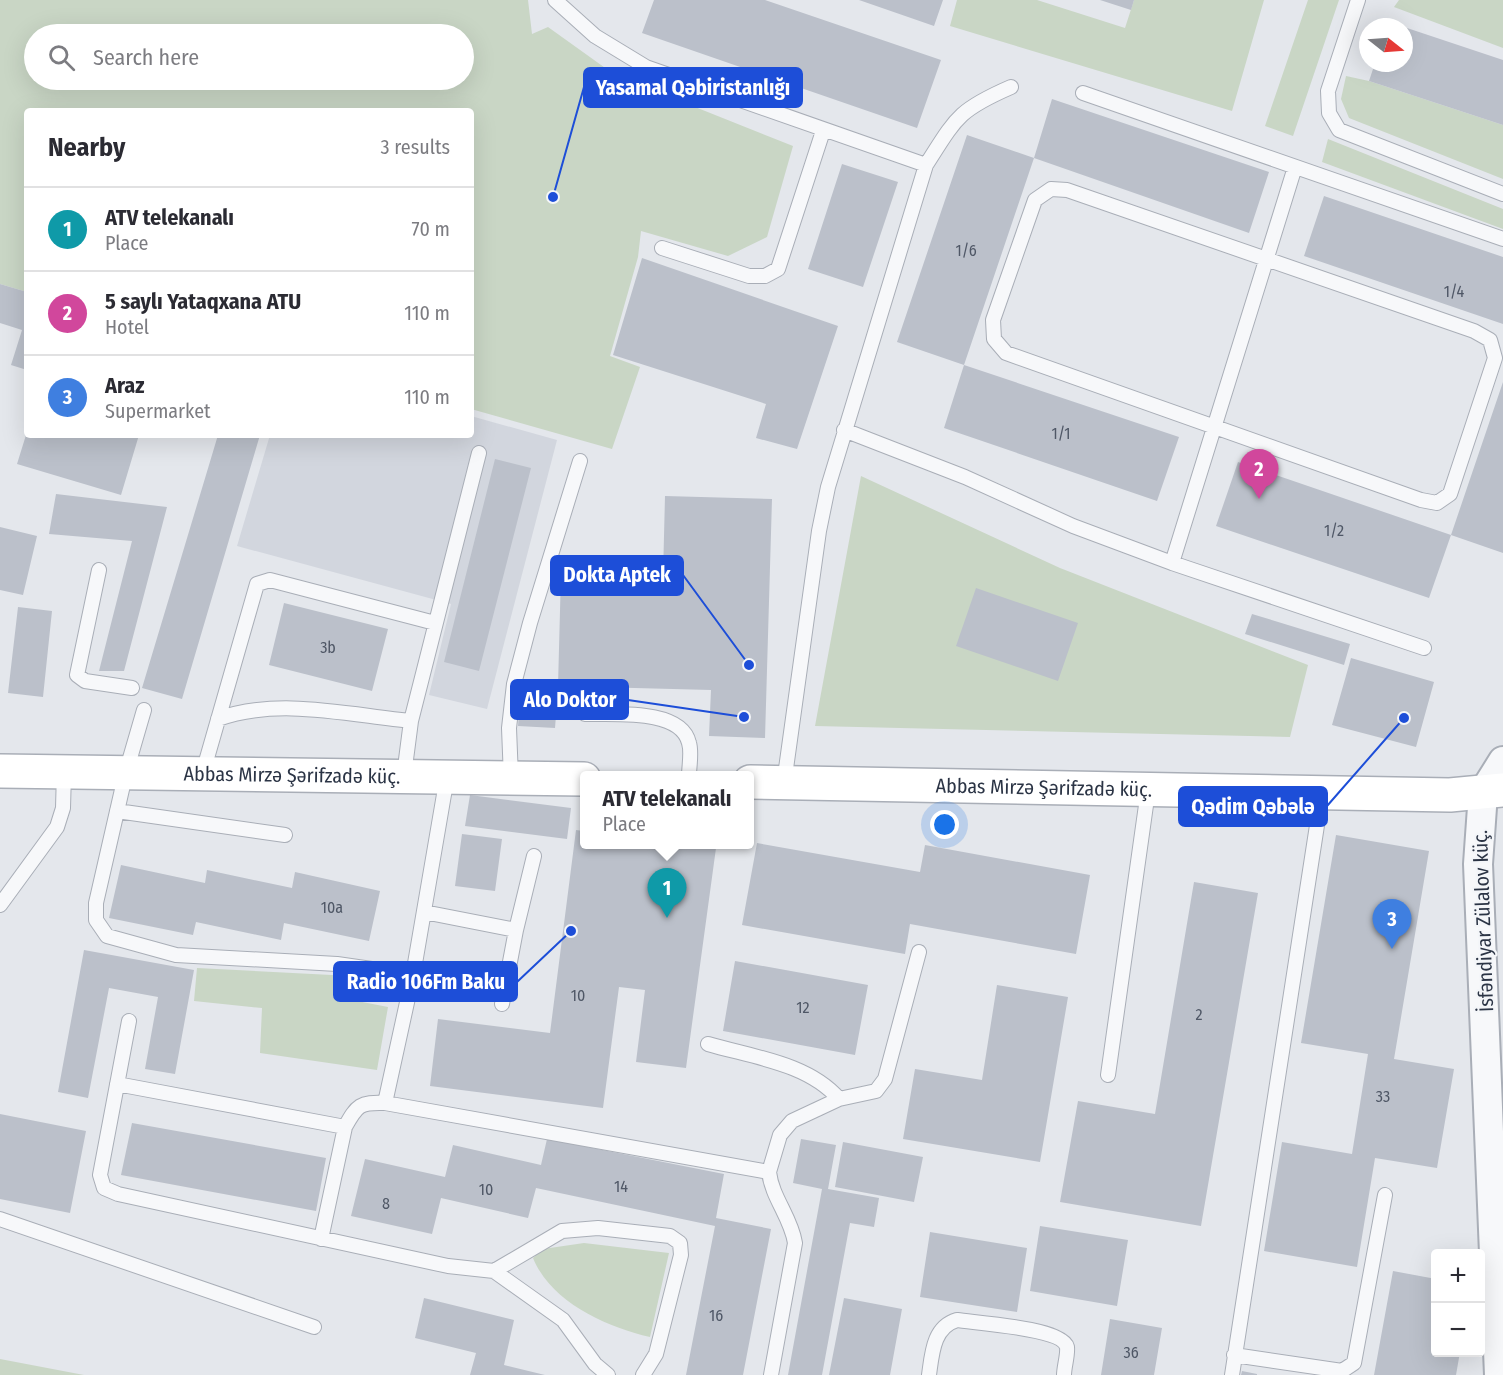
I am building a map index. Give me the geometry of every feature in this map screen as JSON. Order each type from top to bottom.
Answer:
[{"type":"main road","name":"Abbas Mirzə Şərifzadə küç.","points":[[0,771],[580,779]]},
{"type":"main road","name":"Abbas Mirzə Şərifzadə küç.","points":[[754,782],[1450,795],[1496,788]]},
{"type":"street","name":"İsfəndiyar Zülalov küç.","points":[[1498,1375],[1500,1312],[1496,1068],[1478,864],[1503,761]]},
{"type":"lane","points":[[555,0],[595,36],[646,67],[823,131],[926,165]]},
{"type":"lane","points":[[1358,0],[1328,91],[1329,113],[1339,130],[1503,194]]},
{"type":"lane","points":[[784,783],[819,531],[828,487],[926,165],[955,118],[975,103],[1011,87]]},
{"type":"lane","points":[[1083,93],[1503,239]]},
{"type":"lane","points":[[662,248],[749,276],[765,276],[777,269],[823,131]]},
{"type":"lane","points":[[1172,564],[1295,167]]},
{"type":"lane","points":[[1051,189],[1067,190],[1474,330],[1490,340],[1494,358],[1450,494],[1437,503],[1421,500],[1215,429],[1006,353],[994,339],[993,320],[1035,200],[1051,189]]},
{"type":"lane","points":[[844,430],[965,477],[1073,526],[1172,564],[1424,648]]},
{"type":"lane","points":[[404,775],[411,721],[479,453]]},
{"type":"lane","points":[[511,778],[509,728],[514,684],[530,623],[580,461]]},
{"type":"lane","points":[[99,570],[77,675],[85,681],[132,688]]},
{"type":"lane","points":[[203,772],[257,584],[270,580],[435,623]]},
{"type":"lane","points":[[218,719],[236,713],[281,709],[411,721]]},
{"type":"lane","points":[[144,710],[126,772],[96,903],[96,920],[107,936],[176,955],[337,964],[413,975]]},
{"type":"lane","points":[[585,714],[661,717],[678,726],[689,742],[689,771]]},
{"type":"lane","points":[[0,904],[57,827],[63,808],[64,772]]},
{"type":"lane","points":[[385,1103],[413,975],[447,777]]},
{"type":"lane","points":[[1107,1075],[1148,791]]},
{"type":"lane","points":[[1232,1375],[1322,793]]},
{"type":"lane","points":[[117,811],[285,835]]},
{"type":"lane","points":[[502,1004],[516,930],[534,856]]},
{"type":"lane","points":[[423,912],[516,930]]},
{"type":"lane","points":[[771,1375],[795,1243],[793,1227],[771,1186],[770,1172],[780,1135],[792,1121],[839,1099],[876,1091],[885,1079],[920,952]]},
{"type":"lane","points":[[129,1021],[100,1175],[104,1188],[118,1194],[321,1239],[448,1266],[494,1271],[563,1320],[595,1365],[608,1375]]},
{"type":"lane","points":[[708,1044],[806,1073],[825,1083],[839,1099]]},
{"type":"lane","points":[[117,1084],[345,1127]]},
{"type":"lane","points":[[321,1239],[345,1127],[354,1111],[365,1102],[385,1103],[770,1172]]},
{"type":"lane","points":[[1234,1355],[1342,1371],[1354,1363],[1385,1195]]},
{"type":"lane","points":[[0,1219],[314,1327]]},
{"type":"lane","points":[[494,1271],[562,1231],[598,1228],[670,1236],[680,1243],[681,1255],[656,1354],[643,1375]]},
{"type":"lane","points":[[929,1375],[937,1336],[947,1323],[957,1320],[1046,1333],[1061,1338],[1067,1347],[1064,1375]]},
{"type":"shaded area","points":[[474,417],[557,440],[487,709],[429,695],[451,604],[237,546],[269,438],[474,438]]},
{"type":"green space","points":[[0,0],[528,0],[532,34],[548,27],[615,75],[793,146],[767,237],[728,256],[641,231],[638,257],[610,356],[640,367],[612,449],[474,410],[474,108],[24,108],[24,291],[0,284]]},
{"type":"green space","points":[[957,0],[1037,0],[1125,28],[1134,0],[1264,0],[1232,111],[950,26]]},
{"type":"green space","points":[[1308,0],[1339,0],[1293,136],[1265,126]]},
{"type":"green space","points":[[1399,0],[1503,0],[1503,48],[1394,7]]},
{"type":"green space","points":[[1346,76],[1369,81],[1503,125],[1503,179],[1349,118],[1341,99]]},
{"type":"green space","points":[[1328,139],[1503,209],[1503,229],[1322,162]]},
{"type":"green space","points":[[861,476],[1060,568],[1308,665],[1290,737],[815,726]]},
{"type":"green space","points":[[197,968],[351,976],[352,1000],[388,1007],[377,1070],[260,1053],[262,1008],[194,1001]]},
{"type":"green space","points":[[584,1243],[669,1253],[650,1337],[616,1327],[566,1300],[541,1274],[533,1258],[543,1249]]},
{"type":"green space","points":[[0,1359],[84,1375],[0,1375]]},
{"type":"building","points":[[654,0],[765,0],[941,60],[917,128],[642,33]]},
{"type":"building","points":[[859,0],[943,0],[934,26]]},
{"type":"building","points":[[1100,0],[1134,0],[1131,10]]},
{"type":"building","points":[[1413,30],[1503,60],[1503,125],[1369,81],[1372,72],[1413,72]]},
{"type":"building","points":[[1052,99],[1269,172],[1249,233],[1034,158]]},
{"type":"building","points":[[967,135],[1034,158],[964,365],[897,342]]},
{"type":"building","points":[[842,164],[898,182],[863,287],[808,269]]},
{"type":"building","points":[[1324,196],[1503,257],[1503,324],[1304,256]]},
{"type":"building","points":[[642,258],[838,326],[797,449],[756,438],[766,404],[613,355]]},
{"type":"building","points":[[0,284],[24,291],[24,369],[11,365],[22,330],[0,323]]},
{"type":"building","points":[[964,365],[1179,437],[1157,501],[944,428]]},
{"type":"building","points":[[1503,382],[1503,553],[1451,535]]},
{"type":"building","points":[[25,438],[138,438],[121,495],[17,464]]},
{"type":"building","points":[[217,438],[259,438],[182,699],[142,688]]},
{"type":"building","points":[[495,459],[531,468],[479,671],[444,662]]},
{"type":"building","points":[[1238,462],[1451,535],[1429,598],[1216,526]]},
{"type":"building","points":[[56,494],[167,507],[124,671],[99,671],[132,541],[49,534]]},
{"type":"building","points":[[665,496],[772,499],[765,738],[709,736],[711,690],[558,686],[561,573],[663,576]]},
{"type":"building","points":[[0,527],[37,536],[23,595],[0,590]]},
{"type":"building","points":[[976,588],[1078,623],[1058,681],[956,646]]},
{"type":"building","points":[[284,603],[388,629],[372,691],[269,665]]},
{"type":"building","points":[[18,607],[52,611],[43,697],[8,693]]},
{"type":"building","points":[[1252,614],[1350,644],[1344,665],[1245,634]]},
{"type":"building","points":[[1351,658],[1434,682],[1416,747],[1332,725]]},
{"type":"building","points":[[521,688],[558,691],[555,728],[518,726]]},
{"type":"building","points":[[470,795],[571,808],[567,839],[465,826]]},
{"type":"building","points":[[576,830],[580,830],[580,849],[716,849],[686,1068],[636,1062],[645,990],[619,987],[603,1108],[430,1086],[438,1019],[550,1033]]},
{"type":"building","points":[[462,834],[502,839],[495,891],[455,886]]},
{"type":"building","points":[[1336,835],[1429,851],[1394,1059],[1454,1069],[1437,1168],[1375,1158],[1357,1267],[1264,1251],[1282,1142],[1352,1154],[1368,1054],[1301,1043]]},
{"type":"building","points":[[757,843],[920,872],[925,845],[1090,875],[1076,954],[910,924],[905,954],[742,925]]},
{"type":"building","points":[[121,865],[205,883],[207,870],[292,888],[295,872],[380,891],[369,941],[284,923],[281,940],[196,922],[193,935],[109,918]]},
{"type":"building","points":[[1194,882],[1258,893],[1201,1226],[1060,1202],[1078,1101],[1155,1114]]},
{"type":"building","points":[[84,950],[194,970],[175,1074],[145,1069],[158,997],[109,988],[88,1098],[58,1092]]},
{"type":"building","points":[[735,961],[868,985],[855,1055],[723,1031]]},
{"type":"building","points":[[997,985],[1068,997],[1040,1162],[903,1139],[915,1069],[982,1080]]},
{"type":"building","points":[[0,1114],[86,1131],[70,1213],[0,1199]]},
{"type":"building","points":[[132,1123],[326,1158],[316,1211],[121,1175]]},
{"type":"building","points":[[547,1139],[724,1174],[716,1218],[771,1229],[743,1375],[686,1375],[715,1226],[536,1188],[528,1218],[441,1198],[432,1234],[351,1216],[365,1159],[445,1177],[453,1145],[541,1165]]},
{"type":"building","points":[[801,1139],[836,1145],[828,1189],[879,1198],[874,1227],[850,1223],[822,1375],[788,1375],[822,1189],[793,1183]]},
{"type":"building","points":[[843,1142],[923,1157],[914,1202],[835,1187]]},
{"type":"building","points":[[1040,1226],[1128,1240],[1117,1306],[1030,1291]]},
{"type":"building","points":[[930,1232],[1027,1248],[1017,1312],[920,1297]]},
{"type":"building","points":[[1393,1271],[1431,1278],[1431,1357],[1459,1357],[1456,1375],[1374,1375]]},
{"type":"building","points":[[424,1298],[514,1320],[504,1365],[545,1375],[470,1375],[476,1353],[415,1338]]},
{"type":"building","points":[[844,1298],[902,1309],[890,1375],[829,1375]]},
{"type":"building","points":[[1110,1319],[1162,1328],[1154,1375],[1101,1375]]},
{"type":"building","points":[[1242,1371],[1257,1374],[1257,1375],[1241,1375]]},
{"type":"place","name":"Yasamal Qəbiristanlığı","points":[[553,197]]},
{"type":"place","name":"5 saylı Yataqxana ATU","points":[[1259,499]]},
{"type":"place","name":"Dokta Aptek","points":[[749,665]]},
{"type":"place","name":"Alo Doktor","points":[[744,717]]},
{"type":"place","name":"Qədim Qəbələ","points":[[1404,718]]},
{"type":"place","name":"ATV telekanalı","points":[[667,918]]},
{"type":"place","name":"Radio 106Fm Baku","points":[[571,931]]},
{"type":"place","name":"Araz","points":[[1392,949]]}]
